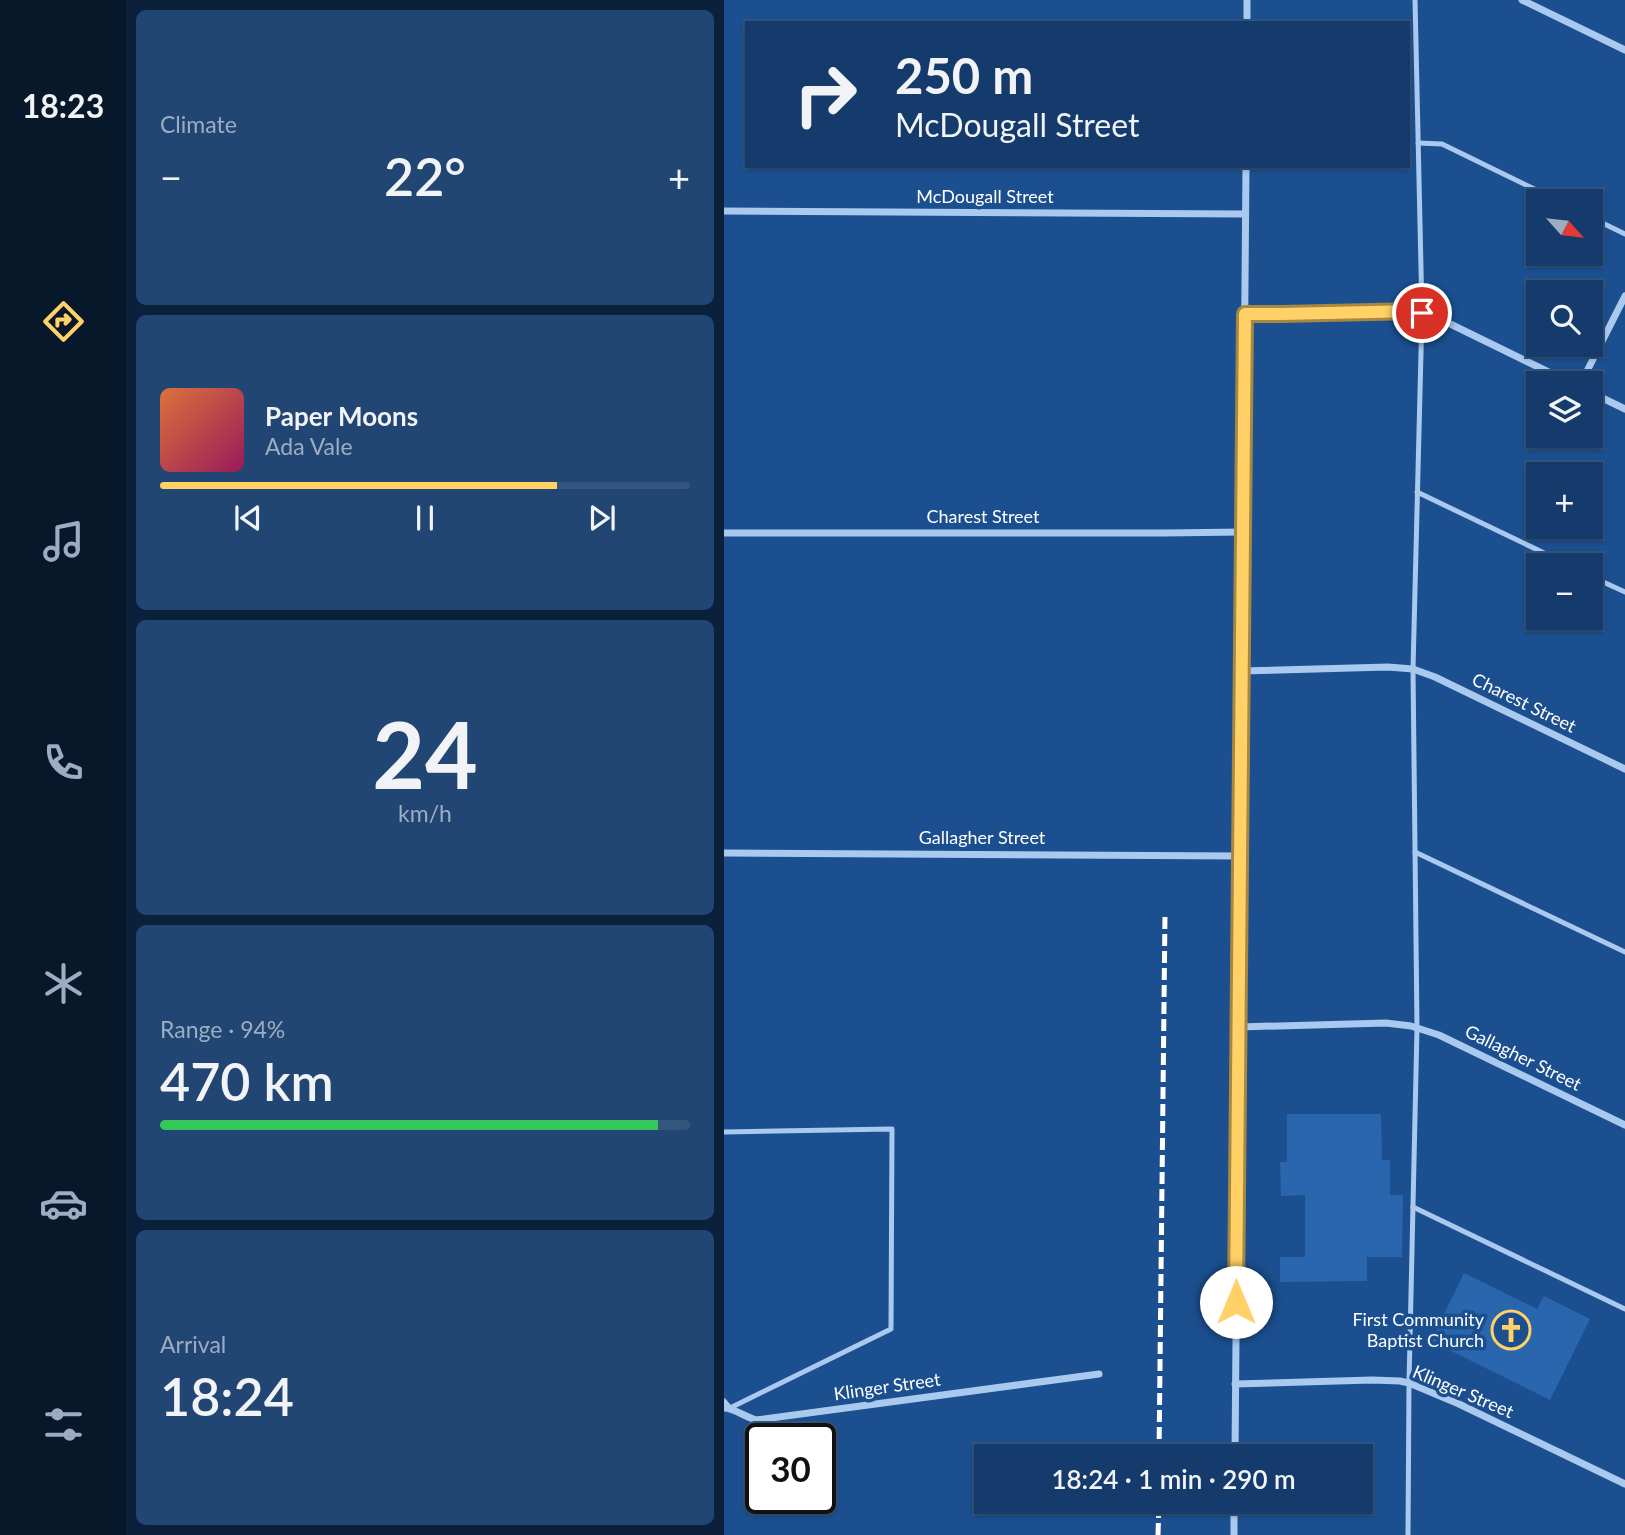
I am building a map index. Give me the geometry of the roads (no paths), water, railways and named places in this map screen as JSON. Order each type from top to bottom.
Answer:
[{"type":"street","points":[[1247,0],[1247,21]]},
{"type":"street","points":[[1522,0],[1625,50]]},
{"type":"street","points":[[1235,1444],[1246,168]]},
{"type":"street","name":"McDougall Street","points":[[724,211],[1245,214]]},
{"type":"street","points":[[1587,371],[1625,296]]},
{"type":"street","points":[[1245,314],[1417,311],[1434,316],[1546,371]]},
{"type":"street","points":[[1603,399],[1625,409]]},
{"type":"street","name":"Charest Street","points":[[724,533],[1243,532]]},
{"type":"street","name":"Charest Street","points":[[1241,671],[1388,667],[1413,669],[1435,677],[1625,769]]},
{"type":"street","name":"Gallagher Street","points":[[724,853],[1239,856]]},
{"type":"street","name":"Gallagher Street","points":[[1238,1027],[1386,1023],[1411,1026],[1439,1035],[1625,1125]]},
{"type":"street","name":"Klinger Street","points":[[727,1408],[756,1420],[1099,1374]]},
{"type":"street","name":"Klinger Street","points":[[1236,1384],[1372,1380],[1409,1383],[1459,1404],[1625,1484]]},
{"type":"street","points":[[1234,1514],[1234,1535]]},
{"type":"lane","points":[[1408,1535],[1417,1028],[1413,669],[1422,313],[1415,0]]},
{"type":"lane","points":[[1418,143],[1442,144],[1534,189]]},
{"type":"lane","points":[[1603,223],[1625,234]]},
{"type":"lane","points":[[1417,492],[1544,553]]},
{"type":"lane","points":[[1603,582],[1625,592]]},
{"type":"lane","points":[[1415,852],[1625,953]]},
{"type":"lane","points":[[724,1132],[892,1129],[891,1329],[727,1408],[724,1401]]},
{"type":"lane","points":[[1413,1207],[1625,1309]]},
{"type":"railway","points":[[1159,1444],[1165,914]]},
{"type":"railway","points":[[1158,1535],[1159,1514]]},
{"type":"place","name":"First Community Baptist Church","points":[[1511,1330]]}]
